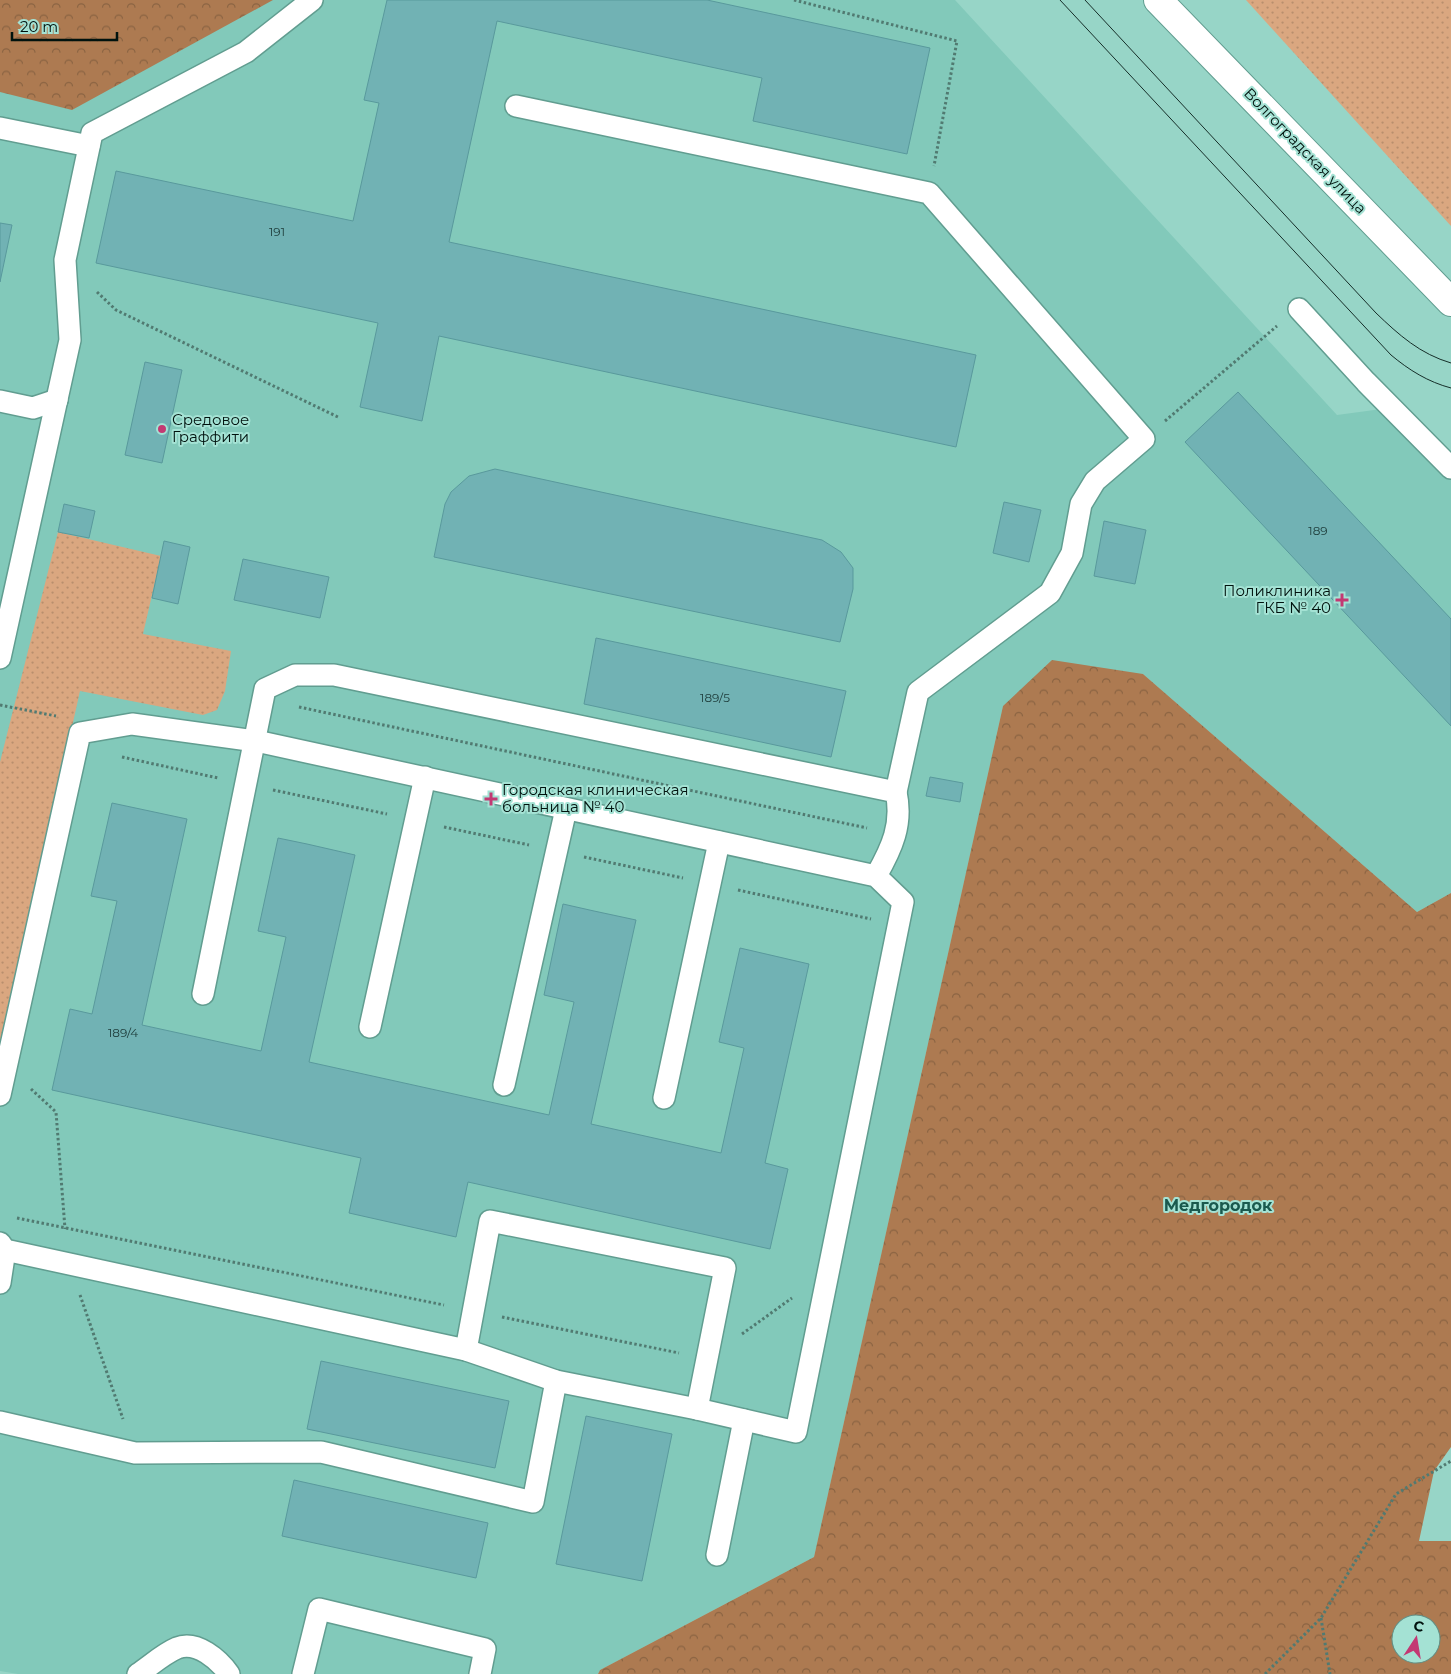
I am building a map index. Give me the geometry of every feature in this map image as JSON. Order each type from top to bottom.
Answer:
[{"type":"street","name":"Волгоградская улица","points":[[1158,0],[1451,302]]},
{"type":"lane","points":[[0,658],[70,340],[65,260],[92,133],[246,52],[312,0]]},
{"type":"lane","points":[[516,106],[929,193],[1144,439],[1095,481],[1081,504],[1072,554],[1050,593],[918,692],[896,792],[899,808],[892,847],[876,876]]},
{"type":"lane","points":[[0,128],[89,146]]},
{"type":"lane","points":[[1299,309],[1366,382],[1451,468]]},
{"type":"lane","points":[[0,401],[33,408],[57,400]]},
{"type":"lane","points":[[203,994],[256,741],[265,689],[295,675],[334,675],[896,792]]},
{"type":"lane","points":[[0,1095],[3,1065],[78,740],[132,724],[256,741],[876,876],[903,902],[796,1432],[696,1409],[556,1381],[466,1350],[3,1247],[0,1283]]},
{"type":"lane","points":[[370,1027],[425,777]]},
{"type":"lane","points":[[504,1085],[566,809]]},
{"type":"lane","points":[[664,1098],[719,842]]},
{"type":"lane","points":[[466,1350],[490,1221],[725,1268],[696,1409]]},
{"type":"lane","points":[[0,1422],[134,1453],[321,1452],[533,1502],[556,1381]]},
{"type":"lane","points":[[717,1555],[744,1420]]},
{"type":"lane","points":[[303,1674],[319,1609],[485,1649],[480,1674]]},
{"type":"lane","points":[[138,1674],[178,1647],[199,1649],[218,1660],[229,1674]]},
{"type":"path","points":[[794,0],[957,41],[929,193]]},
{"type":"path","points":[[65,260],[116,310],[340,418]]},
{"type":"path","points":[[1144,439],[1299,309]]},
{"type":"path","points":[[264,699],[895,833]]},
{"type":"path","points":[[0,705],[66,719],[78,740],[246,784],[898,926]]},
{"type":"path","points":[[9,1216],[707,1358],[828,1274]]},
{"type":"path","points":[[1265,1674],[1321,1618],[1396,1494],[1451,1461]]},
{"type":"path","points":[[1321,1618],[1330,1674]]},
{"type":"shaded area","name":"Городская клиническая больница № 40","points":[[0,0],[955,0],[1337,415],[1404,406],[1451,460],[1451,893],[1417,912],[1143,674],[1003,706],[814,1557],[600,1670],[598,1674],[18,1674],[0,1671]]},
{"type":"shaded area","points":[[1246,0],[1451,0],[1451,226]]},
{"type":"shaded area","points":[[58,532],[161,556],[143,634],[231,651],[225,691],[217,710],[203,715],[80,691],[0,1051],[0,762]]},
{"type":"green space","points":[[0,0],[273,0],[72,110],[0,92]]},
{"type":"green space","points":[[1052,660],[1143,674],[1417,912],[1451,893],[1451,1447],[1434,1471],[1419,1541],[1451,1541],[1451,1674],[598,1674],[600,1670],[814,1557],[1003,706]]},
{"type":"building","points":[[387,0],[707,0],[930,48],[907,154],[753,121],[762,78],[497,21],[449,242],[976,355],[956,447],[439,336],[422,421],[360,407],[378,323],[96,263],[116,171],[353,221],[379,103],[364,100]]},
{"type":"building","points":[[0,223],[12,225],[0,282]]},
{"type":"building","points":[[145,362],[182,370],[162,463],[125,455]]},
{"type":"building","points":[[1238,392],[1451,619],[1451,726],[1185,442]]},
{"type":"building","points":[[495,469],[822,540],[841,552],[853,568],[853,589],[840,642],[434,557],[445,504],[451,492],[469,476]]},
{"type":"building","points":[[1004,502],[1041,510],[1029,562],[993,553]]},
{"type":"building","points":[[64,504],[95,511],[89,538],[58,532]]},
{"type":"building","points":[[1104,521],[1146,530],[1135,584],[1094,576]]},
{"type":"building","points":[[164,541],[190,547],[178,604],[152,598]]},
{"type":"building","points":[[243,559],[329,577],[320,618],[234,600]]},
{"type":"building","points":[[596,638],[846,691],[831,757],[584,704]]},
{"type":"building","points":[[930,777],[963,783],[960,802],[926,796]]},
{"type":"building","points":[[112,803],[187,819],[142,1025],[261,1051],[286,937],[258,931],[278,838],[307,844],[355,855],[309,1062],[549,1115],[574,1002],[544,995],[563,904],[636,920],[591,1124],[721,1153],[744,1048],[719,1042],[740,948],[809,964],[765,1163],[788,1169],[770,1249],[468,1182],[456,1237],[349,1213],[361,1158],[52,1090],[70,1009],[92,1014],[117,901],[91,896]]},
{"type":"building","points":[[321,1361],[509,1401],[495,1468],[307,1429]]},
{"type":"building","points":[[586,1416],[672,1434],[642,1581],[556,1564]]},
{"type":"building","points":[[294,1480],[488,1523],[476,1578],[282,1536]]},
{"type":"tram line","points":[[1060,0],[1391,355],[1419,375],[1451,388]]},
{"type":"tram line","points":[[1085,0],[1376,313],[1420,349],[1451,363]]},
{"type":"place","name":"Средовое Граффити","points":[[162,429]]},
{"type":"place","name":"Поликлиника ГКБ № 40","points":[[1342,600]]},
{"type":"place","name":"Городская клиническая больница № 40","points":[[491,799]]},
{"type":"district","name":"Медгородок","points":[[1218,1205]]}]
